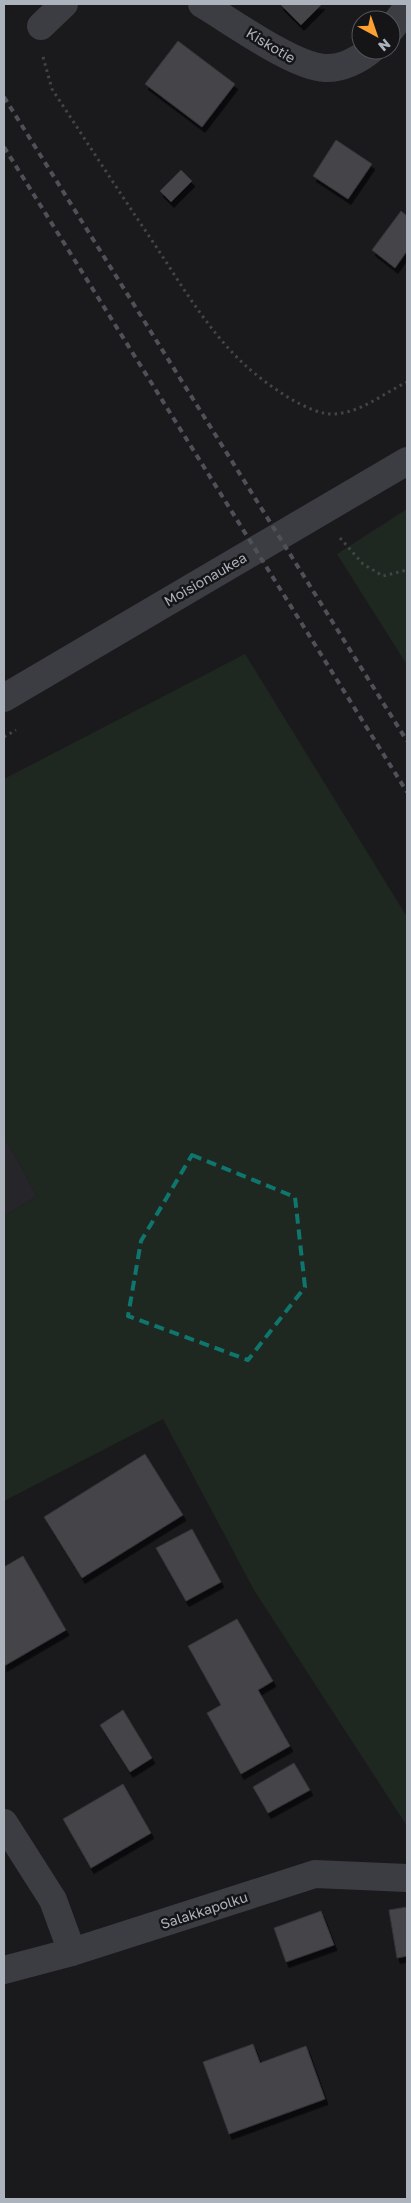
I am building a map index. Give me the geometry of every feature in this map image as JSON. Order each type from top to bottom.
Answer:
[{"type":"street","points":[[41,26],[64,4]]},
{"type":"street","name":"Kiskotie","points":[[202,4],[297,62],[326,68],[359,60]]},
{"type":"street","name":"Moisionaukea","points":[[4,698],[407,461]]},
{"type":"street","points":[[4,1823],[53,1900],[72,1952]]},
{"type":"street","name":"Salakkapolku","points":[[4,1970],[72,1952],[315,1874],[407,1878]]},
{"type":"path","points":[[41,26],[43,58],[52,90],[205,320],[246,366],[272,386],[302,404],[316,411],[334,414],[358,409],[407,382]]},
{"type":"path","points":[[340,538],[363,564],[383,576],[407,570]]},
{"type":"highlighted area","points":[[192,1155],[295,1197],[305,1287],[248,1360],[128,1316],[141,1241]]},
{"type":"shaded area","points":[[407,509],[407,665],[337,554]]},
{"type":"shaded area","points":[[245,654],[407,917],[407,1826],[254,1590],[163,1419],[4,1501],[4,1216],[37,1196],[4,1136],[4,779]]},
{"type":"shaded area","points":[[4,1136],[37,1196],[4,1216]]},
{"type":"building","points":[[280,4],[322,4],[301,25]]},
{"type":"building","points":[[178,41],[235,84],[202,127],[145,84]]},
{"type":"building","points":[[336,140],[372,164],[348,199],[313,176]]},
{"type":"building","points":[[181,170],[192,181],[171,202],[160,191]]},
{"type":"building","points":[[401,211],[407,216],[407,251],[395,268],[372,250]]},
{"type":"building","points":[[145,1454],[183,1515],[82,1578],[44,1517]]},
{"type":"building","points":[[192,1529],[221,1582],[186,1601],[156,1548]]},
{"type":"building","points":[[23,1556],[66,1630],[4,1666],[4,1567]]},
{"type":"building","points":[[237,1619],[273,1681],[258,1690],[290,1746],[241,1774],[207,1713],[221,1705],[188,1646]]},
{"type":"building","points":[[123,1710],[152,1758],[130,1772],[100,1725]]},
{"type":"building","points":[[294,1763],[310,1790],[268,1813],[253,1787]]},
{"type":"building","points":[[123,1784],[151,1833],[91,1868],[63,1819]]},
{"type":"building","points":[[407,1907],[407,1956],[397,1958],[389,1910]]},
{"type":"building","points":[[321,1911],[334,1945],[286,1962],[274,1928]]},
{"type":"building","points":[[253,2044],[260,2063],[306,2046],[325,2099],[229,2134],[203,2062]]},
{"type":"railway","points":[[4,97],[407,741]]},
{"type":"railway","points":[[4,147],[407,792]]}]
